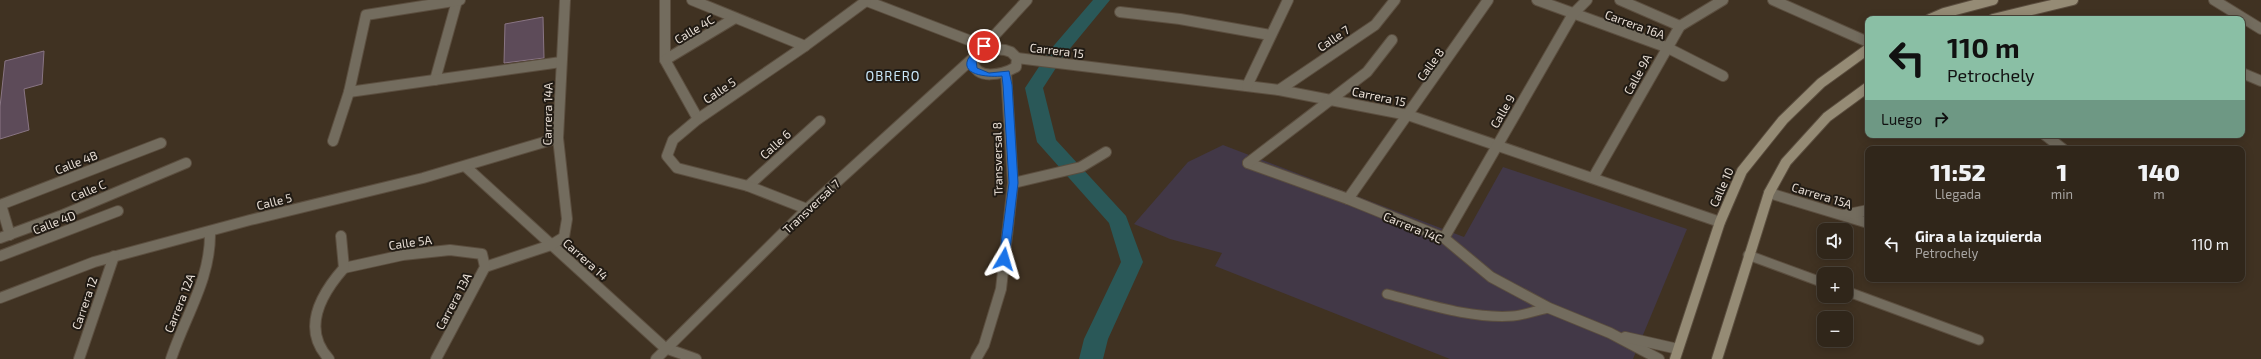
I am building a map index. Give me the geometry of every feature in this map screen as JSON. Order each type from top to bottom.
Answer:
[{"type":"main road","points":[[1940,16],[1993,0]]},
{"type":"main road","points":[[2006,16],[2073,0]]},
{"type":"main road","name":"Calle 10","points":[[1676,354],[1720,222],[1742,171],[1783,120],[1822,83],[1865,51]]},
{"type":"main road","points":[[1717,359],[1748,256],[1769,193],[1786,162],[1827,117],[1865,89]]},
{"type":"street","points":[[435,80],[457,0]]},
{"type":"street","points":[[333,141],[349,92],[366,14],[460,0]]},
{"type":"street","name":"Carrera 14A","points":[[551,245],[564,237],[567,220],[558,138],[561,62],[566,0]]},
{"type":"street","points":[[665,0],[665,60],[698,120]]},
{"type":"street","points":[[692,0],[805,46]]},
{"type":"street","name":"Transversal 7","points":[[656,359],[665,348],[807,209],[974,57],[1027,0]]},
{"type":"street","points":[[1247,86],[1288,0]]},
{"type":"street","name":"Calle 7","points":[[1279,90],[1375,25],[1395,0]]},
{"type":"street","name":"Calle 8","points":[[1348,199],[1488,0]]},
{"type":"street","name":"Carrera 16A","points":[[1536,0],[1666,47],[1723,76]]},
{"type":"street","name":"Calle 9","points":[[1444,238],[1573,14],[1587,0]]},
{"type":"street","name":"Carrera 16A","points":[[1620,0],[1680,26]]},
{"type":"street","name":"Calle 9A","points":[[1593,178],[1666,47],[1680,26],[1723,0]]},
{"type":"street","points":[[1773,0],[1865,41]]},
{"type":"street","points":[[2214,0],[2241,16]]},
{"type":"street","points":[[865,1],[984,46]]},
{"type":"street","name":"Calle 5","points":[[748,186],[677,168],[667,156],[673,140],[698,120],[805,46],[865,1]]},
{"type":"street","points":[[1120,12],[1180,19],[1270,35]]},
{"type":"street","name":"Calle 4C","points":[[665,60],[735,18]]},
{"type":"street","points":[[2245,19],[2259,27]]},
{"type":"street","points":[[1332,98],[1367,72],[1392,40]]},
{"type":"street","points":[[990,49],[1011,52],[1017,58],[1016,66],[1006,73],[988,75],[980,73],[971,65],[974,57],[990,49]]},
{"type":"street","name":"Carrera 15","points":[[1017,58],[1037,59],[1279,90],[1332,98],[1408,115],[1498,144],[1720,222]]},
{"type":"street","points":[[349,92],[561,62]]},
{"type":"street","name":"Transversal 8","points":[[976,359],[984,345],[1001,289],[1013,183],[1006,73]]},
{"type":"street","points":[[2245,74],[2261,81]]},
{"type":"street","name":"Carrera 14C","points":[[1332,98],[1248,163],[1348,199],[1444,238],[1491,277],[1549,308],[1610,333],[1676,354]]},
{"type":"street","name":"Calle 6","points":[[748,186],[820,121]]},
{"type":"street","name":"Calle 5","points":[[0,298],[94,262],[114,256],[466,167],[558,138]]},
{"type":"street","points":[[2049,138],[2059,146]]},
{"type":"street","name":"Calle 4B","points":[[1,205],[161,142]]},
{"type":"street","points":[[1013,183],[1081,167],[1106,152]]},
{"type":"street","name":"Calle C","points":[[0,238],[186,163]]},
{"type":"street","name":"Carrera 14","points":[[466,167],[665,348],[696,359]]},
{"type":"street","points":[[748,186],[807,209]]},
{"type":"street","name":"Carrera 15A","points":[[1769,193],[1865,222]]},
{"type":"street","points":[[1,205],[10,235]]},
{"type":"street","name":"Calle 4D","points":[[0,256],[118,211]]},
{"type":"street","points":[[1844,215],[1865,211]]},
{"type":"street","name":"Carrera 12A","points":[[171,359],[201,289],[212,248],[210,232]]},
{"type":"street","points":[[329,359],[320,351],[314,318],[331,281],[344,268],[342,236]]},
{"type":"street","points":[[485,267],[551,245]]},
{"type":"street","name":"Calle 5A","points":[[344,268],[403,255],[434,251],[450,250],[482,254]]},
{"type":"street","name":"Carrera 13A","points":[[436,359],[485,267],[482,254]]},
{"type":"street","name":"Carrera 12","points":[[79,359],[114,256]]},
{"type":"street","name":"Carrera 14C","points":[[1610,333],[1660,359]]},
{"type":"lane","points":[[1748,256],[1817,281]]},
{"type":"lane","points":[[1387,294],[1442,308],[1498,315],[1514,316],[1549,308]]},
{"type":"lane","points":[[1853,294],[1979,340]]},
{"type":"shaded area","points":[[1223,145],[1464,237],[1503,167],[1687,229],[1633,359],[1450,359],[1215,266],[1222,253],[1170,239],[1134,224],[1188,162]]},
{"type":"building","points":[[543,17],[544,58],[504,63],[505,24]]},
{"type":"building","points":[[44,51],[42,84],[24,89],[29,130],[0,139],[0,107],[5,61]]},
{"type":"waterway","points":[[1091,359],[1096,339],[1132,262],[1119,221],[1047,142],[1034,88],[1056,54],[1102,0]]},
{"type":"district","name":"OBRERO","points":[[893,76]]},
{"type":"route","points":[[984,46],[972,60],[971,65],[974,70],[988,75],[1006,73],[1008,85],[1013,183],[1004,259]]}]
